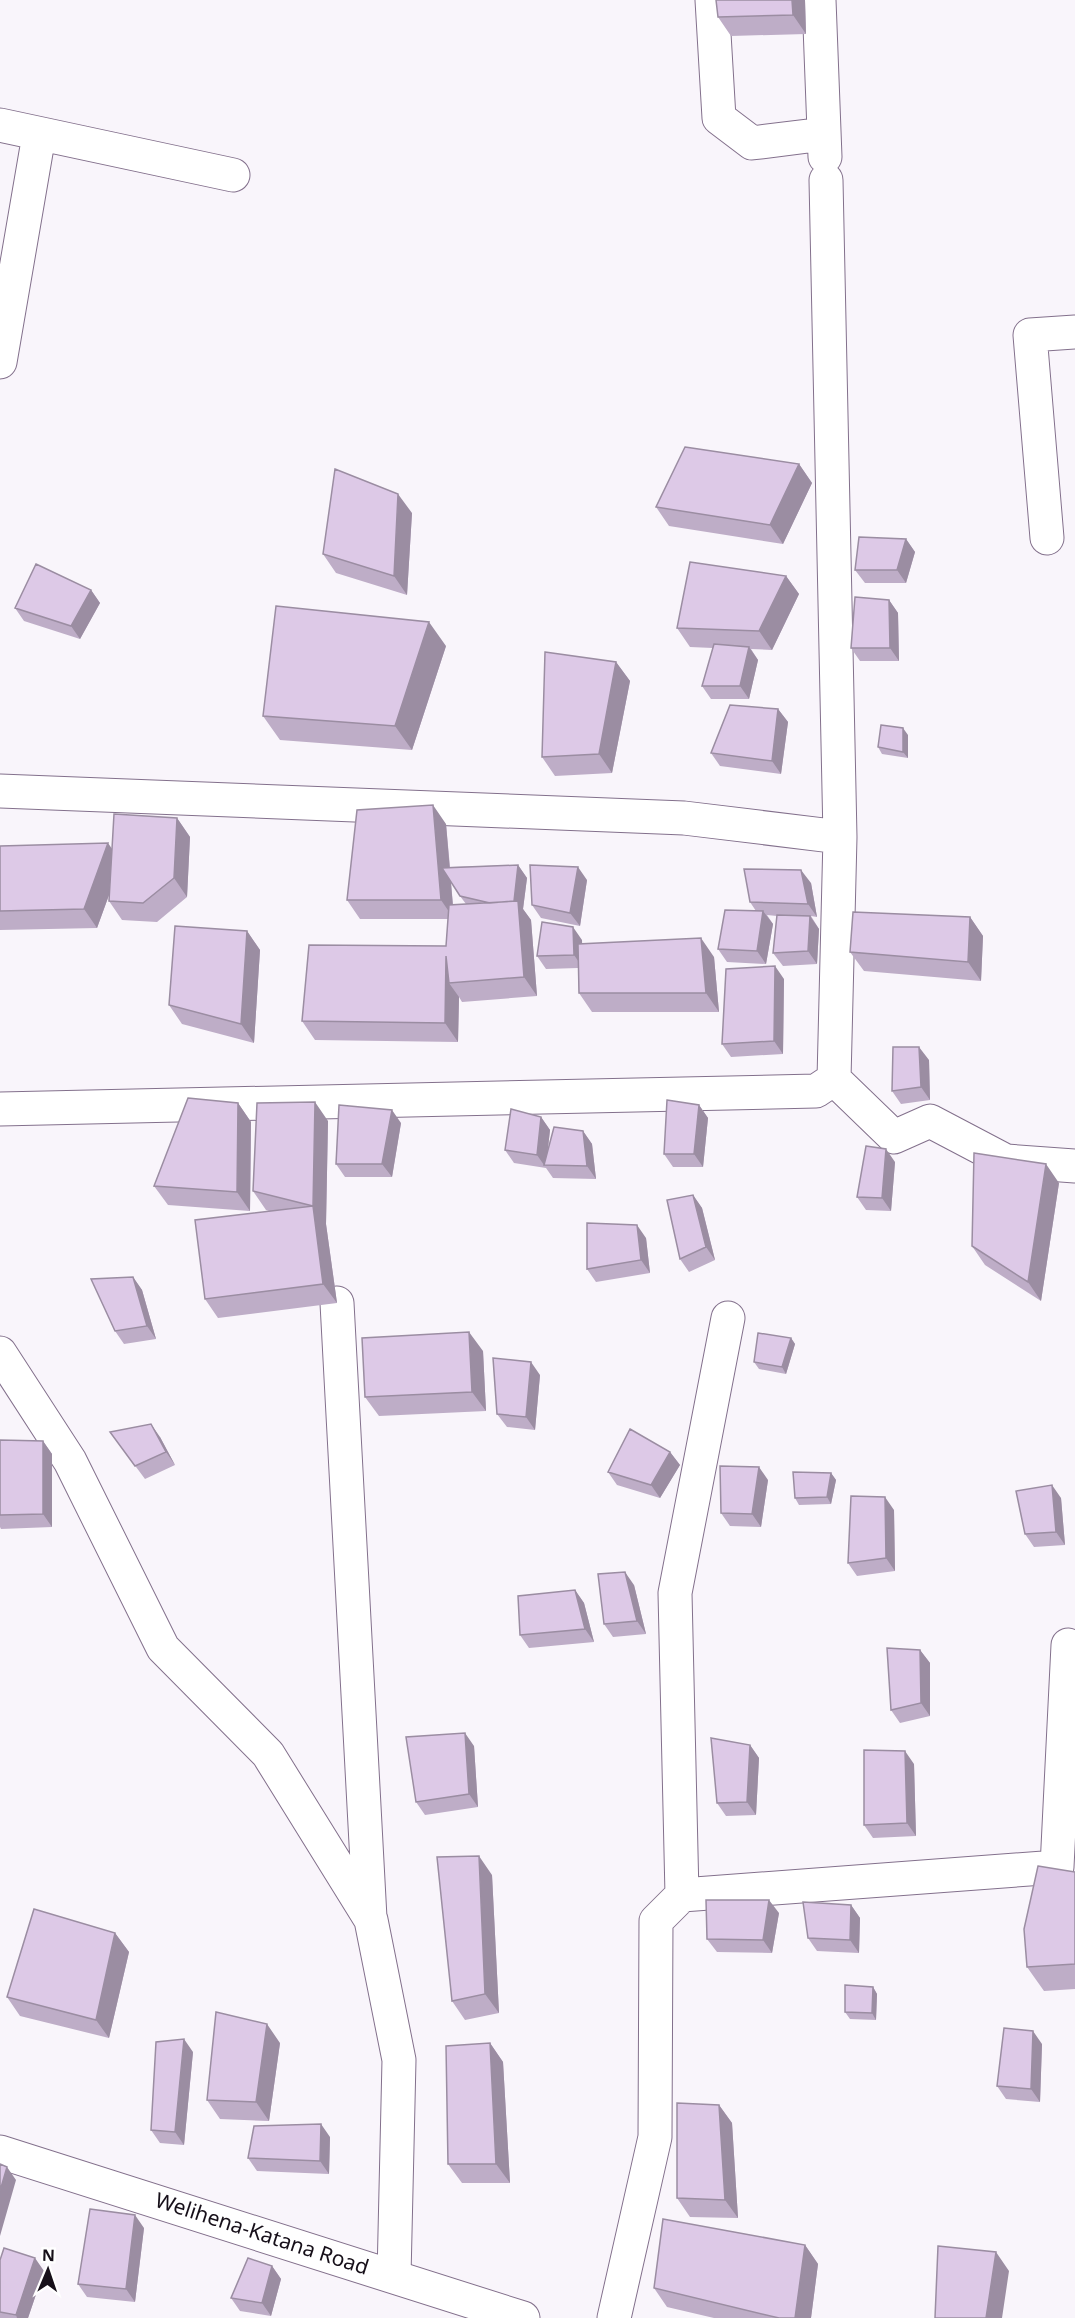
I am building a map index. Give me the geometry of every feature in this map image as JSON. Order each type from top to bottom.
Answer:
[{"type":"street","points":[[712,0],[718,118],[752,143],[824,134]]},
{"type":"street","points":[[819,0],[826,184],[840,837],[834,1079],[894,1137],[930,1121],[1006,1161],[1075,1166]]},
{"type":"street","points":[[0,125],[233,175]]},
{"type":"street","points":[[0,362],[39,135]]},
{"type":"street","points":[[1047,538],[1030,335],[1075,332]]},
{"type":"street","points":[[0,791],[684,818],[840,837]]},
{"type":"street","points":[[0,1109],[816,1091],[834,1079]]},
{"type":"street","points":[[337,1303],[371,1920],[399,2060],[394,2276]]},
{"type":"street","points":[[682,1896],[675,1593],[728,1318]]},
{"type":"street","points":[[0,1353],[70,1461],[163,1648],[268,1754],[371,1920]]},
{"type":"street","points":[[614,2318],[654,2137],[656,1921],[682,1896],[1057,1868],[1068,1645]]},
{"type":"street","name":"Welihena-Katana Road","points":[[0,2152],[523,2318]]},
{"type":"building","points":[[716,0],[792,0],[793,15],[718,17]]},
{"type":"building","points":[[685,447],[799,464],[770,525],[656,507]]},
{"type":"building","points":[[335,469],[398,494],[394,576],[323,554]]},
{"type":"building","points":[[859,537],[906,539],[897,570],[855,570]]},
{"type":"building","points":[[690,562],[786,576],[759,631],[677,628]]},
{"type":"building","points":[[36,564],[91,590],[71,626],[15,608]]},
{"type":"building","points":[[855,597],[889,600],[890,648],[851,648]]},
{"type":"building","points":[[276,606],[429,622],[395,726],[263,716]]},
{"type":"building","points":[[714,644],[749,647],[740,686],[702,686]]},
{"type":"building","points":[[545,652],[616,662],[599,754],[542,757]]},
{"type":"building","points":[[730,705],[778,709],[772,761],[711,753]]},
{"type":"building","points":[[881,725],[903,728],[903,752],[878,747]]},
{"type":"building","points":[[433,805],[441,900],[347,900],[357,810]]},
{"type":"building","points":[[114,814],[177,818],[174,878],[143,903],[109,901]]},
{"type":"building","points":[[108,843],[84,909],[0,911],[0,846]]},
{"type":"building","points":[[518,865],[514,901],[490,903],[460,896],[442,868]]},
{"type":"building","points":[[530,865],[578,867],[570,913],[532,905]]},
{"type":"building","points":[[744,869],[801,870],[808,904],[750,902]]},
{"type":"building","points":[[518,901],[524,977],[449,983],[446,956],[445,1023],[302,1021],[309,945],[446,946],[449,905]]},
{"type":"building","points":[[725,910],[763,911],[757,951],[718,949]]},
{"type":"building","points":[[853,912],[970,917],[968,962],[850,952]]},
{"type":"building","points":[[777,915],[810,916],[808,951],[773,953]]},
{"type":"building","points":[[542,922],[573,927],[574,955],[537,956]]},
{"type":"building","points":[[175,926],[247,931],[241,1024],[169,1005]]},
{"type":"building","points":[[701,938],[706,993],[579,993],[578,944]]},
{"type":"building","points":[[775,966],[774,1041],[722,1044],[726,969]]},
{"type":"building","points":[[893,1047],[919,1047],[921,1087],[892,1091]]},
{"type":"building","points":[[188,1098],[238,1103],[237,1192],[154,1186]]},
{"type":"building","points":[[667,1100],[699,1105],[694,1154],[664,1154]]},
{"type":"building","points":[[315,1102],[313,1206],[253,1191],[257,1103]]},
{"type":"building","points":[[339,1105],[392,1110],[382,1164],[336,1164]]},
{"type":"building","points":[[511,1109],[541,1117],[537,1155],[505,1150]]},
{"type":"building","points":[[554,1127],[583,1131],[587,1166],[544,1165]]},
{"type":"building","points":[[866,1146],[886,1149],[882,1198],[857,1197]]},
{"type":"building","points":[[974,1153],[1046,1164],[1028,1282],[972,1246]]},
{"type":"building","points":[[693,1195],[706,1247],[680,1259],[667,1200]]},
{"type":"building","points":[[313,1206],[323,1284],[205,1299],[195,1220]]},
{"type":"building","points":[[587,1223],[637,1225],[641,1260],[587,1269]]},
{"type":"building","points":[[133,1277],[147,1326],[115,1331],[91,1279]]},
{"type":"building","points":[[469,1332],[472,1392],[365,1397],[362,1338]]},
{"type":"building","points":[[758,1333],[791,1338],[782,1367],[754,1362]]},
{"type":"building","points":[[493,1358],[531,1362],[526,1417],[497,1414]]},
{"type":"building","points":[[151,1424],[166,1452],[135,1466],[110,1432]]},
{"type":"building","points":[[630,1429],[670,1452],[651,1485],[608,1472]]},
{"type":"building","points":[[0,1440],[43,1441],[43,1514],[0,1515]]},
{"type":"building","points":[[720,1466],[759,1467],[752,1514],[721,1513]]},
{"type":"building","points":[[793,1472],[831,1473],[827,1497],[795,1498]]},
{"type":"building","points":[[1052,1485],[1056,1532],[1025,1534],[1016,1491]]},
{"type":"building","points":[[851,1496],[885,1497],[886,1558],[848,1563]]},
{"type":"building","points":[[625,1572],[637,1621],[604,1624],[598,1574]]},
{"type":"building","points":[[575,1590],[585,1629],[520,1635],[518,1596]]},
{"type":"building","points":[[887,1648],[920,1650],[921,1703],[891,1710]]},
{"type":"building","points":[[465,1733],[469,1794],[416,1802],[406,1737]]},
{"type":"building","points":[[711,1738],[750,1745],[747,1802],[717,1803]]},
{"type":"building","points":[[864,1750],[905,1751],[907,1823],[864,1825]]},
{"type":"building","points":[[479,1856],[485,1994],[452,2001],[437,1857]]},
{"type":"building","points":[[1038,1866],[1075,1872],[1075,1964],[1027,1967],[1024,1929]]},
{"type":"building","points":[[706,1900],[769,1900],[763,1940],[707,1939]]},
{"type":"building","points":[[803,1902],[851,1905],[850,1940],[808,1938]]},
{"type":"building","points":[[34,1909],[115,1933],[96,2020],[7,1997]]},
{"type":"building","points":[[845,1985],[873,1987],[872,2013],[845,2012]]},
{"type":"building","points":[[216,2012],[267,2024],[256,2102],[207,2100]]},
{"type":"building","points":[[1004,2028],[1033,2031],[1031,2089],[997,2086]]},
{"type":"building","points":[[184,2039],[175,2132],[151,2130],[156,2042]]},
{"type":"building","points":[[490,2043],[496,2164],[448,2164],[446,2046]]},
{"type":"building","points":[[677,2103],[719,2105],[725,2200],[677,2198]]},
{"type":"building","points":[[321,2124],[320,2161],[248,2158],[254,2126]]},
{"type":"building","points":[[0,2164],[7,2167],[0,2191]]},
{"type":"building","points":[[90,2209],[135,2215],[126,2289],[78,2284]]},
{"type":"building","points":[[663,2219],[805,2245],[795,2318],[779,2318],[654,2288]]},
{"type":"building","points":[[938,2246],[996,2252],[986,2318],[935,2318]]},
{"type":"building","points":[[4,2248],[35,2258],[16,2315],[0,2312],[0,2260]]},
{"type":"building","points":[[248,2258],[272,2266],[262,2303],[231,2298]]}]
